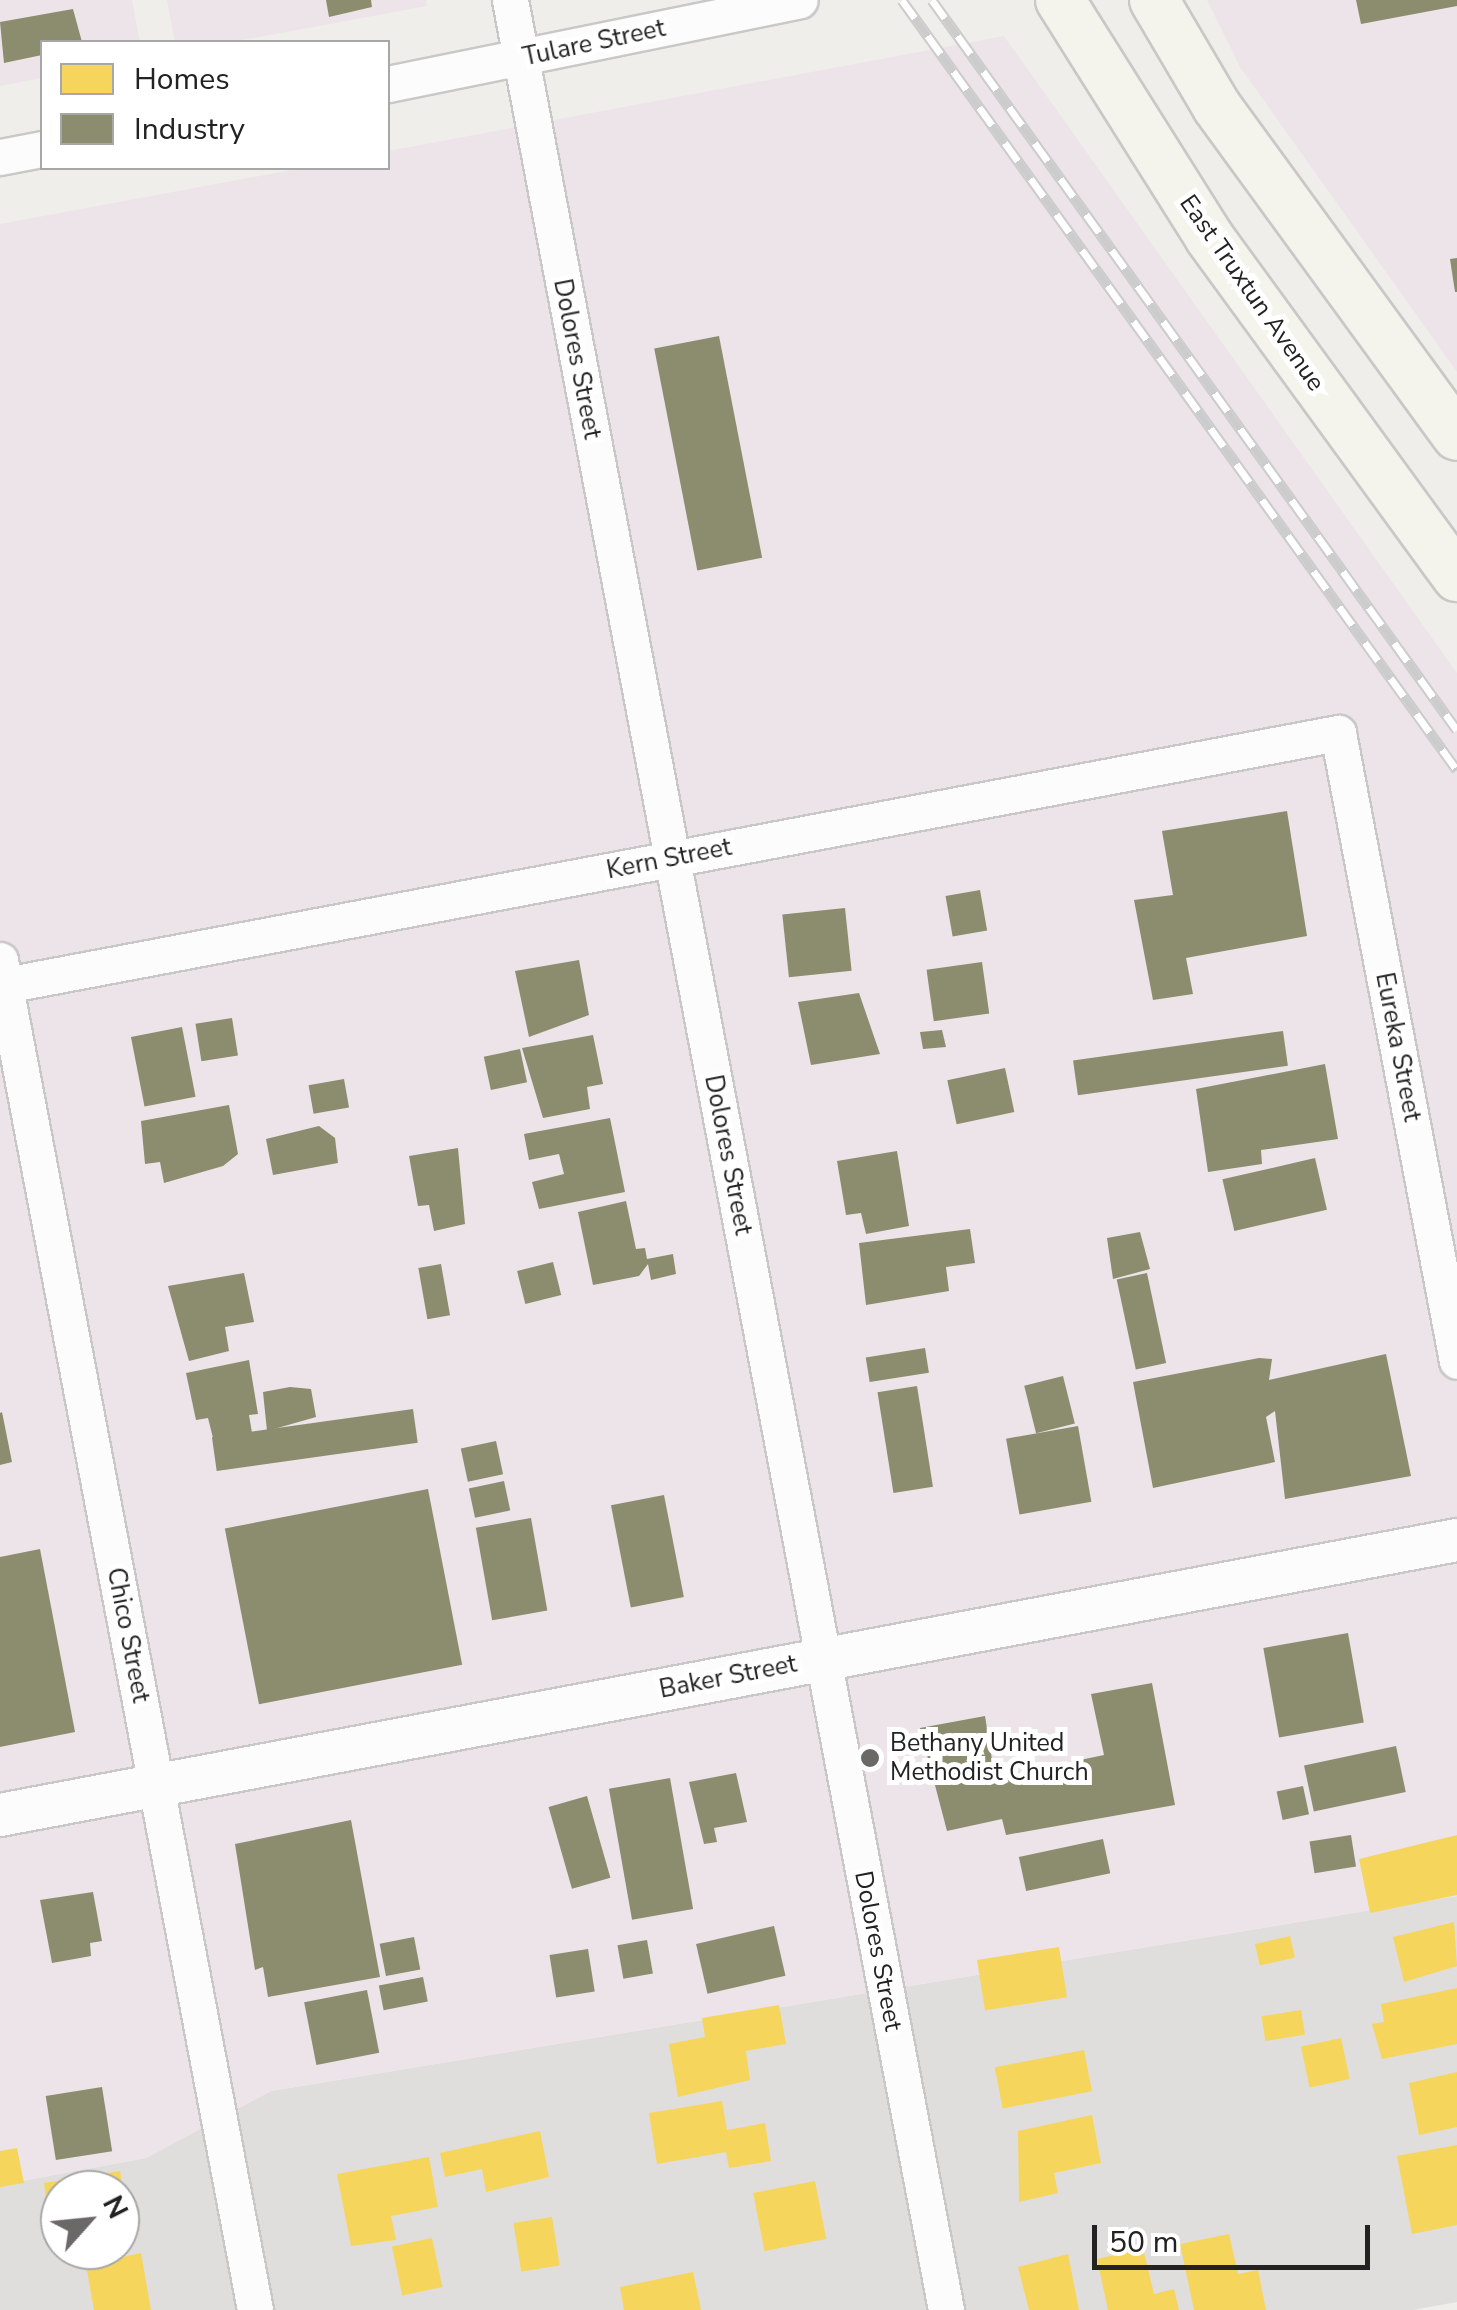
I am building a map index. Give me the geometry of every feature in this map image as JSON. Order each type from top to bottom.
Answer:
[{"type":"main road","name":"East Truxtun Avenue","points":[[1060,0],[1209,237],[1457,576]]},
{"type":"main road","points":[[1154,0],[1217,107],[1457,436]]},
{"type":"street","name":"Dolores Street","points":[[510,0],[946,2310]]},
{"type":"street","name":"Tulare Street","points":[[390,84],[800,0]]},
{"type":"street","points":[[0,157],[40,149]]},
{"type":"street","name":"Kern Street","points":[[2,977],[672,859],[1338,733]]},
{"type":"street","name":"Eureka Street","points":[[1338,733],[1457,1362]]},
{"type":"street","name":"Chico Street","points":[[2,977],[255,2310]]},
{"type":"street","name":"Baker Street","points":[[0,1815],[1457,1540]]},
{"type":"shaded area","points":[[0,0],[132,0],[140,40],[40,40],[40,78],[0,86]]},
{"type":"shaded area","points":[[167,0],[426,0],[427,6],[243,40],[175,40]]},
{"type":"shaded area","points":[[1207,0],[1457,0],[1457,372],[1240,67]]},
{"type":"shaded area","points":[[1004,36],[1457,673],[1457,1896],[271,2091],[146,2158],[81,2170],[40,2170],[40,2178],[0,2185],[0,224],[291,170],[390,170],[390,151]]},
{"type":"shaded area","points":[[1457,1896],[1457,2302],[1413,2310],[0,2310],[0,2185],[40,2178],[40,2270],[140,2270],[140,2170],[81,2170],[146,2158],[271,2091]]},
{"type":"building: Homes","points":[[1457,1835],[1457,1895],[1370,1913],[1359,1859]]},
{"type":"building: Homes","points":[[1454,1922],[1457,1966],[1404,1982],[1393,1937]]},
{"type":"building: Homes","points":[[1290,1936],[1295,1957],[1260,1966],[1255,1944]]},
{"type":"building: Homes","points":[[1059,1947],[1067,1997],[985,2010],[977,1960]]},
{"type":"building: Homes","points":[[1457,1988],[1457,2044],[1382,2059],[1372,2024],[1384,2022],[1381,2004]]},
{"type":"building: Homes","points":[[779,2005],[786,2044],[746,2051],[750,2080],[678,2097],[669,2044],[705,2037],[702,2018]]},
{"type":"building: Homes","points":[[1301,2010],[1305,2035],[1265,2041],[1261,2016]]},
{"type":"building: Homes","points":[[1341,2038],[1350,2079],[1310,2088],[1301,2047]]},
{"type":"building: Homes","points":[[1084,2050],[1092,2091],[1003,2109],[995,2067]]},
{"type":"building: Homes","points":[[1457,2072],[1457,2127],[1419,2135],[1409,2083]]},
{"type":"building: Homes","points":[[722,2101],[727,2130],[765,2123],[771,2161],[729,2168],[726,2152],[657,2164],[649,2113]]},
{"type":"building: Homes","points":[[1092,2115],[1101,2163],[1054,2173],[1058,2193],[1019,2202],[1018,2131]]},
{"type":"building: Homes","points":[[540,2131],[549,2177],[486,2192],[482,2169],[445,2177],[440,2153]]},
{"type":"building: Homes","points":[[1457,2145],[1457,2225],[1412,2234],[1397,2156]]},
{"type":"building: Homes","points":[[17,2148],[24,2183],[0,2187],[0,2151]]},
{"type":"building: Homes","points":[[429,2157],[438,2207],[391,2216],[396,2240],[351,2246],[337,2174]]},
{"type":"building: Homes","points":[[815,2181],[826,2239],[764,2251],[753,2193]]},
{"type":"building: Homes","points":[[552,2217],[560,2265],[521,2271],[513,2223]]},
{"type":"building: Homes","points":[[1229,2234],[1238,2274],[1258,2270],[1266,2310],[1194,2310],[1180,2244]]},
{"type":"building: Homes","points":[[432,2238],[442,2287],[402,2295],[392,2247]]},
{"type":"building: Homes","points":[[1143,2248],[1154,2294],[1174,2289],[1179,2310],[1108,2310],[1097,2259]]},
{"type":"building: Homes","points":[[140,2253],[151,2310],[94,2310],[87,2270],[140,2270]]},
{"type":"building: Homes","points":[[1068,2254],[1079,2310],[1029,2310],[1018,2267]]},
{"type":"building: Homes","points":[[693,2272],[701,2310],[624,2310],[620,2287]]},
{"type":"building: Industry","points":[[326,0],[371,0],[372,7],[329,17]]},
{"type":"building: Industry","points":[[1356,0],[1457,0],[1457,6],[1361,24]]},
{"type":"building: Industry","points":[[73,9],[81,40],[40,40],[40,55],[4,63],[0,22]]},
{"type":"building: Industry","points":[[1457,258],[1457,292],[1455,292],[1450,259]]},
{"type":"building: Industry","points":[[719,336],[762,558],[697,570],[654,349]]},
{"type":"building: Industry","points":[[1287,811],[1307,936],[1186,958],[1193,994],[1153,1000],[1134,900],[1173,895],[1162,831]]},
{"type":"building: Industry","points":[[980,890],[987,930],[953,936],[946,896]]},
{"type":"building: Industry","points":[[845,908],[852,971],[789,977],[782,915]]},
{"type":"building: Industry","points":[[579,960],[589,1015],[529,1037],[515,971]]},
{"type":"building: Industry","points":[[982,962],[989,1013],[934,1021],[927,970]]},
{"type":"building: Industry","points":[[859,993],[880,1054],[811,1065],[798,1002]]},
{"type":"building: Industry","points":[[232,1018],[238,1056],[201,1061],[195,1024]]},
{"type":"building: Industry","points":[[182,1027],[196,1097],[145,1107],[131,1037]]},
{"type":"building: Industry","points":[[942,1030],[946,1047],[923,1049],[920,1032]]},
{"type":"building: Industry","points":[[1283,1031],[1288,1066],[1078,1095],[1073,1061]]},
{"type":"building: Industry","points":[[593,1035],[603,1084],[587,1087],[590,1109],[543,1118],[522,1048]]},
{"type":"building: Industry","points":[[520,1049],[527,1082],[491,1090],[484,1057]]},
{"type":"building: Industry","points":[[1325,1064],[1338,1139],[1261,1150],[1262,1164],[1208,1172],[1196,1089]]},
{"type":"building: Industry","points":[[1005,1068],[1014,1112],[957,1124],[947,1080]]},
{"type":"building: Industry","points":[[344,1079],[349,1108],[314,1114],[309,1085]]},
{"type":"building: Industry","points":[[229,1105],[238,1154],[223,1166],[164,1183],[160,1162],[145,1164],[141,1121]]},
{"type":"building: Industry","points":[[610,1118],[625,1192],[539,1209],[532,1182],[564,1174],[559,1154],[529,1160],[524,1134]]},
{"type":"building: Industry","points":[[319,1126],[335,1138],[338,1163],[273,1175],[266,1139]]},
{"type":"building: Industry","points":[[458,1148],[465,1224],[434,1231],[429,1205],[418,1206],[409,1156]]},
{"type":"building: Industry","points":[[897,1151],[909,1226],[866,1234],[861,1213],[846,1215],[837,1161]]},
{"type":"building: Industry","points":[[1315,1158],[1327,1210],[1234,1231],[1222,1179]]},
{"type":"building: Industry","points":[[626,1201],[636,1249],[645,1248],[647,1259],[673,1254],[676,1274],[651,1280],[648,1264],[639,1276],[593,1285],[578,1212]]},
{"type":"building: Industry","points":[[970,1229],[975,1263],[946,1267],[949,1291],[866,1305],[859,1243]]},
{"type":"building: Industry","points":[[1140,1232],[1150,1269],[1113,1279],[1107,1238]]},
{"type":"building: Industry","points":[[553,1262],[561,1295],[525,1304],[517,1271]]},
{"type":"building: Industry","points":[[441,1264],[450,1315],[427,1319],[418,1268]]},
{"type":"building: Industry","points":[[244,1273],[254,1322],[225,1327],[229,1351],[189,1361],[168,1286]]},
{"type":"building: Industry","points":[[1147,1273],[1166,1363],[1136,1369],[1117,1279]]},
{"type":"building: Industry","points":[[925,1348],[929,1373],[870,1382],[866,1357]]},
{"type":"building: Industry","points":[[1386,1354],[1411,1476],[1285,1499],[1275,1411],[1266,1417],[1275,1462],[1153,1488],[1133,1382],[1259,1358],[1272,1359],[1269,1380]]},
{"type":"building: Industry","points":[[249,1360],[258,1414],[249,1415],[252,1433],[214,1442],[208,1418],[196,1420],[186,1373]]},
{"type":"building: Industry","points":[[1063,1376],[1075,1424],[1036,1433],[1024,1386]]},
{"type":"building: Industry","points":[[917,1386],[933,1487],[893,1493],[877,1392]]},
{"type":"building: Industry","points":[[290,1387],[311,1389],[316,1417],[267,1431],[263,1392]]},
{"type":"building: Industry","points":[[413,1409],[418,1443],[217,1471],[212,1437]]},
{"type":"building: Industry","points":[[0,1413],[12,1462],[0,1465]]},
{"type":"building: Industry","points":[[1078,1426],[1091,1502],[1019,1515],[1006,1439]]},
{"type":"building: Industry","points":[[496,1441],[503,1474],[468,1482],[461,1448]]},
{"type":"building: Industry","points":[[504,1481],[510,1510],[475,1518],[469,1488]]},
{"type":"building: Industry","points":[[428,1489],[462,1665],[259,1704],[225,1528]]},
{"type":"building: Industry","points":[[664,1495],[684,1597],[631,1607],[611,1505]]},
{"type":"building: Industry","points":[[531,1518],[547,1611],[492,1620],[476,1528]]},
{"type":"building: Industry","points":[[40,1549],[75,1732],[0,1747],[0,1557]]},
{"type":"building: Industry","points":[[1348,1633],[1364,1723],[1279,1738],[1263,1648]]},
{"type":"building: Industry","points":[[1152,1683],[1175,1805],[1006,1835],[1002,1819],[947,1831],[920,1728],[985,1716],[995,1778],[1104,1755],[1091,1694]]},
{"type":"building: Industry","points":[[1396,1746],[1406,1792],[1314,1812],[1304,1766]]},
{"type":"building: Industry","points":[[736,1773],[747,1822],[714,1828],[717,1842],[704,1844],[689,1782]]},
{"type":"building: Industry","points":[[670,1778],[693,1909],[632,1920],[609,1789]]},
{"type":"building: Industry","points":[[1303,1786],[1309,1814],[1283,1820],[1277,1792]]},
{"type":"building: Industry","points":[[587,1796],[610,1878],[572,1889],[549,1807]]},
{"type":"building: Industry","points":[[351,1820],[380,1977],[268,1997],[263,1967],[255,1970],[235,1844]]},
{"type":"building: Industry","points":[[1351,1835],[1356,1867],[1315,1873],[1310,1842]]},
{"type":"building: Industry","points":[[1103,1839],[1110,1873],[1026,1891],[1019,1857]]},
{"type":"building: Industry","points":[[93,1892],[102,1941],[90,1943],[91,1956],[52,1963],[40,1900]]},
{"type":"building: Industry","points":[[774,1926],[785,1976],[708,1994],[696,1944]]},
{"type":"building: Industry","points":[[414,1937],[420,1969],[386,1976],[380,1944]]},
{"type":"building: Industry","points":[[647,1940],[653,1973],[623,1979],[617,1945]]},
{"type":"building: Industry","points":[[588,1949],[595,1991],[556,1998],[549,1955]]},
{"type":"building: Industry","points":[[423,1977],[428,2002],[384,2010],[379,1986]]},
{"type":"building: Industry","points":[[367,1990],[379,2053],[316,2065],[304,2002]]},
{"type":"building: Industry","points":[[102,2087],[112,2151],[56,2160],[46,2096]]},
{"type":"railway","points":[[902,0],[1457,770]]},
{"type":"railway","points":[[932,0],[1457,730]]},
{"type":"place","name":"Bethany United Methodist Church","points":[[870,1758]]}]
